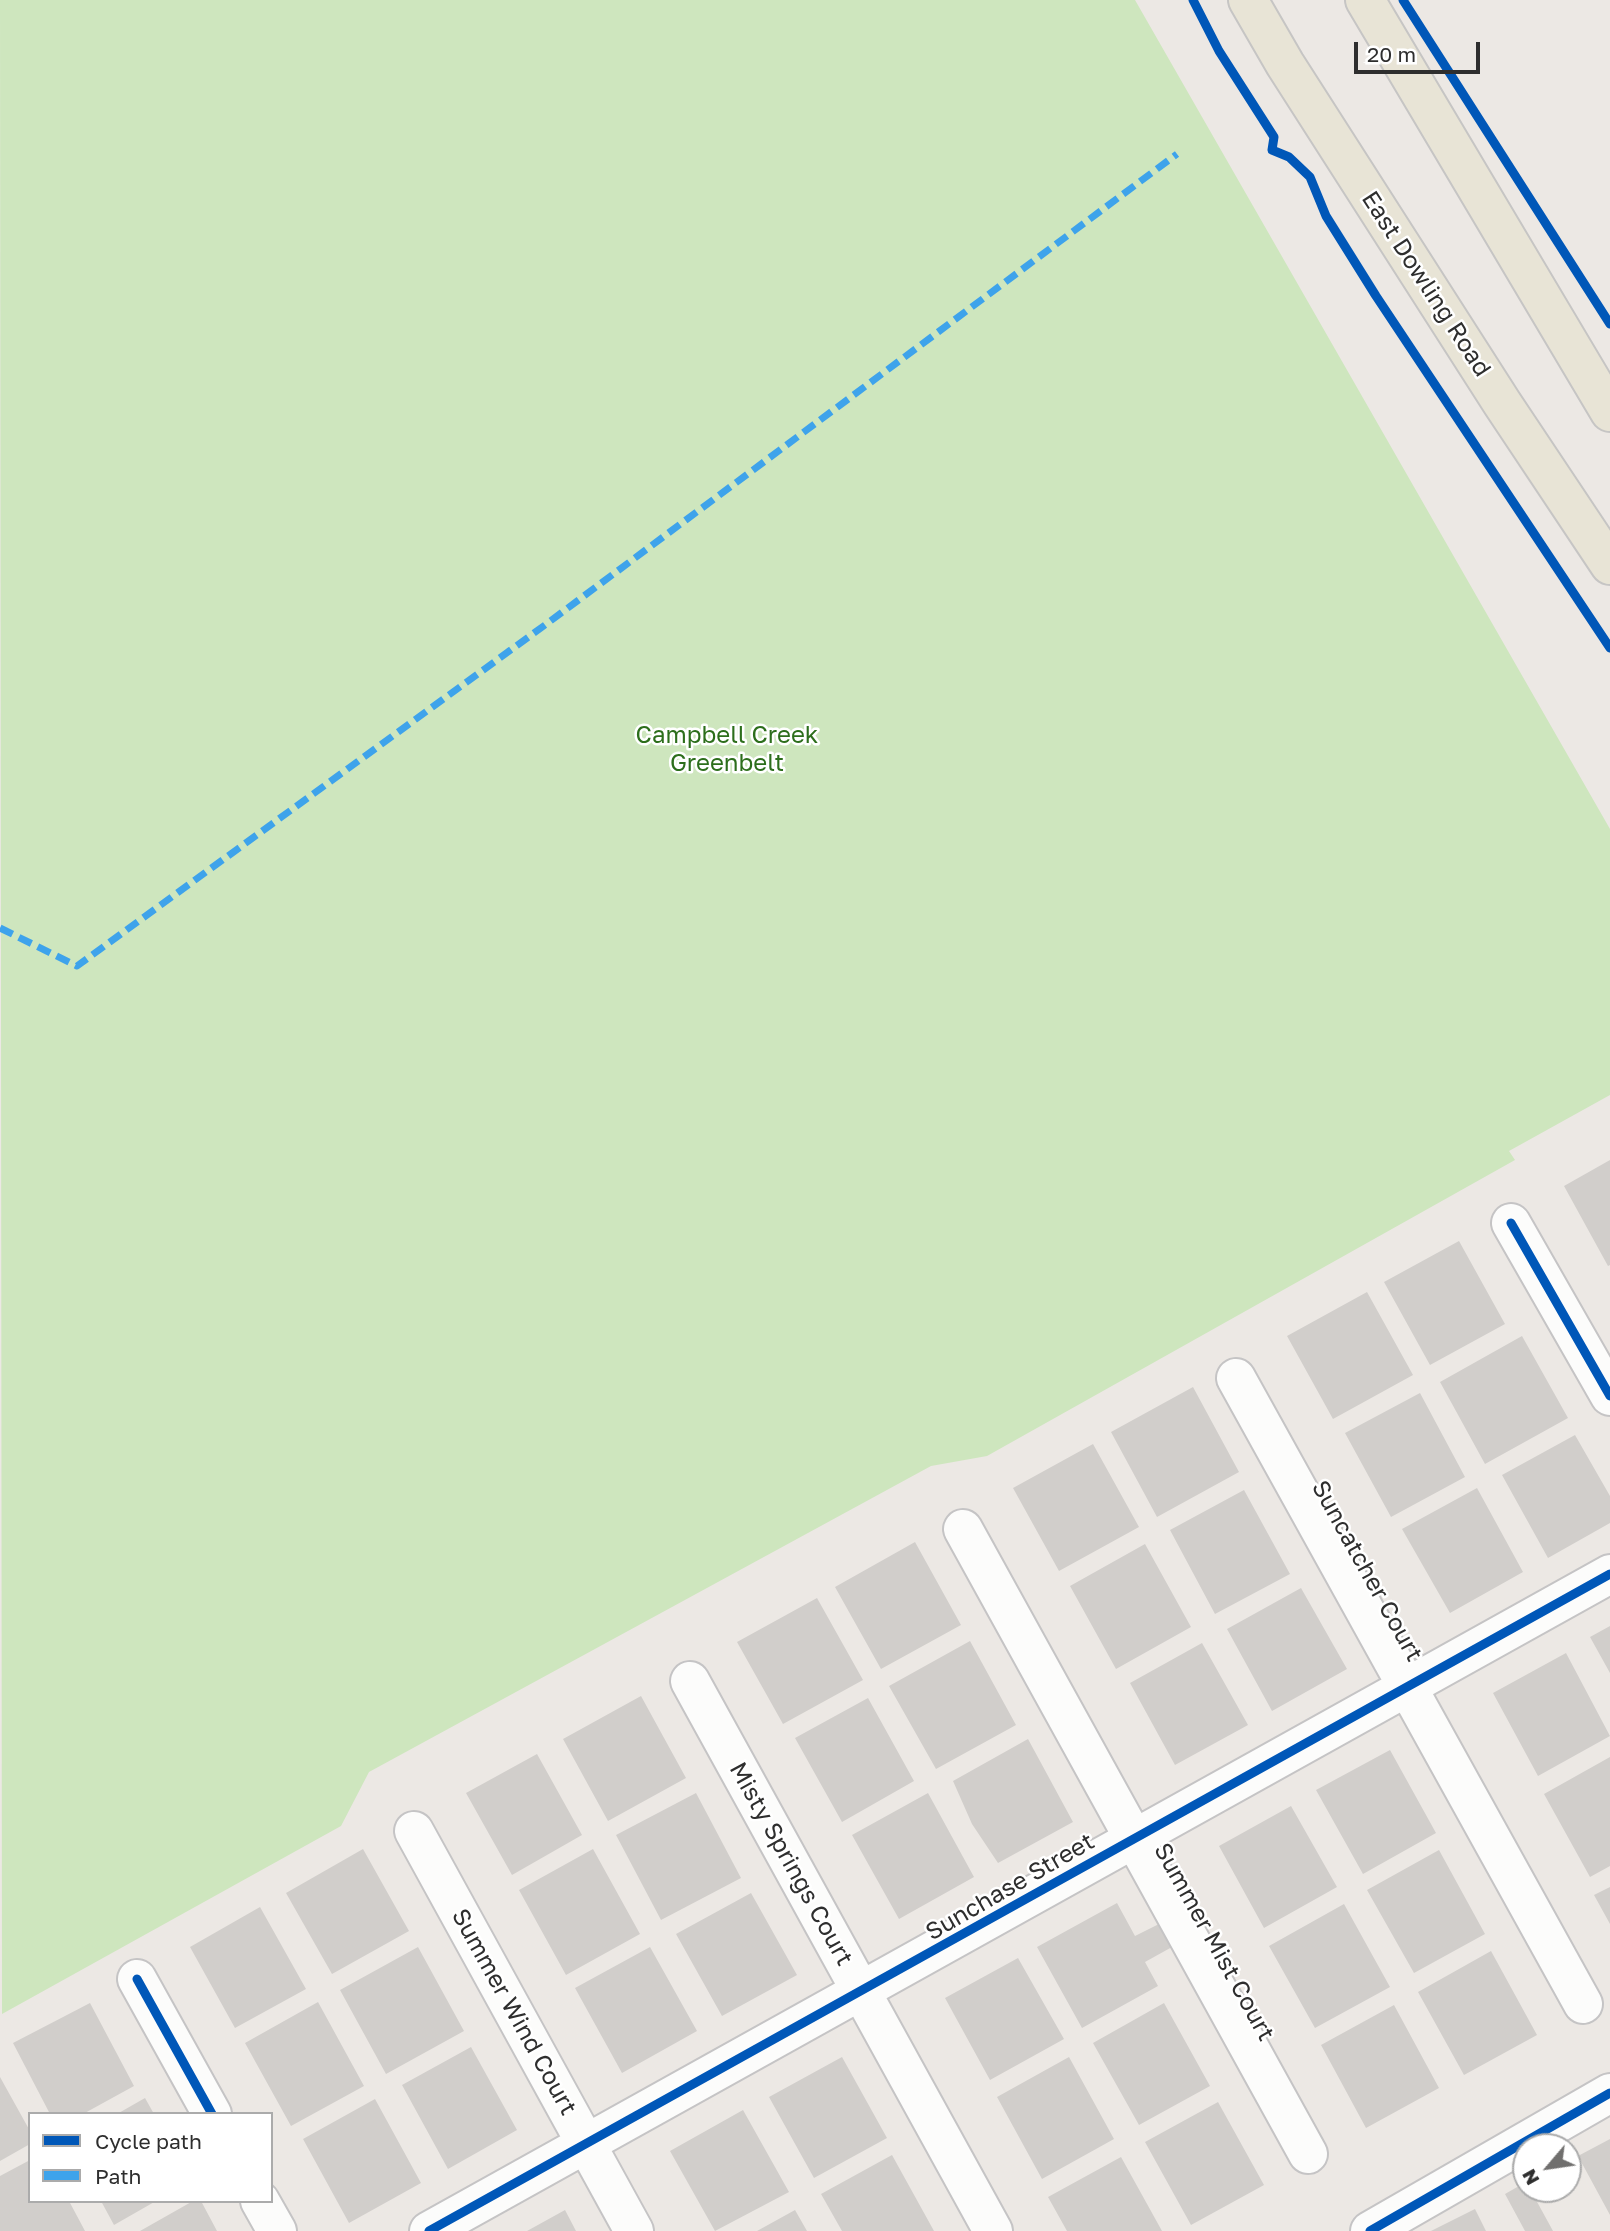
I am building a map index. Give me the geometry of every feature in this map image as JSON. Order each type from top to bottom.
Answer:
[{"type":"main road","name":"East Dowling Road","points":[[1248,0],[1285,64],[1457,333],[1610,565]]},
{"type":"main road","points":[[1365,0],[1610,412]]},
{"type":"street","points":[[1511,1223],[1610,1396]]},
{"type":"street","name":"Suncatcher Court","points":[[1236,1378],[1583,2004]]},
{"type":"street","name":"Summer Mist Court","points":[[963,1529],[1136,1838],[1308,2154]]},
{"type":"street","name":"Sunchase Street","points":[[429,2231],[863,1993],[1610,1574]]},
{"type":"street","name":"Misty Springs Court","points":[[690,1681],[993,2231]]},
{"type":"street","name":"Summer Wind Court","points":[[414,1831],[634,2231]]},
{"type":"street","points":[[137,1979],[211,2112]]},
{"type":"street","points":[[1370,2231],[1610,2093]]},
{"type":"street","points":[[261,2203],[277,2231]]},
{"type":"green space","name":"Campbell Creek Greenbelt","points":[[0,0],[1135,0],[1610,829],[1610,1095],[1509,1151],[1515,1160],[987,1456],[931,1466],[369,1772],[341,1826],[2,2014]]},
{"type":"building","points":[[1610,1160],[1610,1265],[1608,1266],[1564,1186]]},
{"type":"building","points":[[1459,1241],[1505,1324],[1430,1365],[1384,1282]]},
{"type":"building","points":[[1367,1292],[1413,1375],[1333,1419],[1287,1336]]},
{"type":"building","points":[[1522,1336],[1568,1418],[1485,1464],[1440,1382]]},
{"type":"building","points":[[1193,1387],[1239,1472],[1157,1517],[1111,1432]]},
{"type":"building","points":[[1420,1393],[1465,1477],[1391,1517],[1345,1433]]},
{"type":"building","points":[[1575,1435],[1610,1496],[1610,1523],[1548,1558],[1502,1475]]},
{"type":"building","points":[[1093,1444],[1139,1527],[1059,1571],[1013,1488]]},
{"type":"building","points":[[1477,1488],[1523,1572],[1450,1613],[1402,1529]]},
{"type":"building","points":[[1244,1490],[1290,1574],[1215,1614],[1170,1530]]},
{"type":"building","points":[[915,1542],[961,1625],[881,1669],[835,1587]]},
{"type":"building","points":[[1145,1544],[1191,1627],[1116,1669],[1070,1586]]},
{"type":"building","points":[[1301,1588],[1347,1669],[1272,1711],[1227,1629]]},
{"type":"building","points":[[817,1598],[863,1680],[783,1724],[737,1642]]},
{"type":"building","points":[[1610,1626],[1610,1673],[1590,1637]]},
{"type":"building","points":[[970,1641],[1016,1725],[936,1769],[889,1686]]},
{"type":"building","points":[[1202,1643],[1248,1725],[1175,1765],[1130,1683]]},
{"type":"building","points":[[1566,1653],[1610,1736],[1538,1776],[1493,1693]]},
{"type":"building","points":[[641,1696],[686,1778],[608,1821],[563,1739]]},
{"type":"building","points":[[868,1698],[914,1781],[842,1822],[795,1738]]},
{"type":"building","points":[[1028,1739],[1073,1822],[998,1863],[972,1824],[953,1781]]},
{"type":"building","points":[[1390,1750],[1436,1833],[1363,1874],[1316,1790]]},
{"type":"building","points":[[537,1754],[582,1835],[512,1875],[466,1793]]},
{"type":"building","points":[[1610,1757],[1610,1866],[1590,1877],[1544,1794]]},
{"type":"building","points":[[696,1793],[741,1878],[661,1920],[616,1835]]},
{"type":"building","points":[[928,1793],[974,1877],[899,1919],[852,1835]]},
{"type":"building","points":[[1291,1806],[1337,1887],[1264,1928],[1219,1846]]},
{"type":"building","points":[[363,1849],[409,1931],[332,1974],[286,1893]]},
{"type":"building","points":[[593,1849],[640,1934],[566,1975],[519,1890]]},
{"type":"building","points":[[1439,1850],[1485,1934],[1414,1973],[1367,1890]]},
{"type":"building","points":[[1610,1887],[1610,1924],[1594,1895]]},
{"type":"building","points":[[751,1893],[797,1975],[722,2016],[676,1934]]},
{"type":"building","points":[[1117,1903],[1135,1936],[1159,1924],[1172,1947],[1145,1962],[1158,1986],[1082,2028],[1037,1947]]},
{"type":"building","points":[[1344,1904],[1390,1987],[1315,2028],[1269,1946]]},
{"type":"building","points":[[260,1907],[306,1989],[235,2028],[190,1947]]},
{"type":"building","points":[[418,1947],[464,2031],[386,2074],[340,1990]]},
{"type":"building","points":[[650,1947],[697,2031],[622,2073],[575,1988]]},
{"type":"building","points":[[1491,1951],[1537,2035],[1464,2075],[1418,1992]]},
{"type":"building","points":[[1018,1958],[1064,2039],[990,2080],[945,1998]]},
{"type":"building","points":[[318,2002],[364,2086],[291,2126],[245,2043]]},
{"type":"building","points":[[90,2003],[134,2086],[87,2112],[49,2112],[13,2043]]},
{"type":"building","points":[[1164,2003],[1210,2086],[1139,2125],[1093,2043]]},
{"type":"building","points":[[1394,2005],[1439,2088],[1366,2128],[1321,2045]]},
{"type":"building","points":[[471,2047],[517,2130],[448,2169],[402,2085]]},
{"type":"building","points":[[842,2057],[887,2138],[814,2178],[769,2097]]},
{"type":"building","points":[[1069,2057],[1114,2139],[1042,2179],[997,2097]]},
{"type":"building","points":[[0,2077],[28,2127],[28,2145],[0,2161]]},
{"type":"building","points":[[145,2098],[153,2112],[120,2112]]},
{"type":"building","points":[[375,2099],[421,2183],[349,2223],[303,2139]]},
{"type":"building","points":[[1218,2102],[1264,2185],[1191,2225],[1145,2142]]},
{"type":"building","points":[[743,2110],[789,2192],[715,2231],[670,2151]]},
{"type":"building","points":[[1610,2139],[1610,2215],[1582,2163],[1582,2154]]},
{"type":"building","points":[[892,2155],[934,2231],[842,2231],[821,2194]]},
{"type":"building","points":[[1121,2157],[1162,2231],[1067,2231],[1048,2197]]},
{"type":"building","points":[[28,2161],[28,2203],[70,2203],[85,2231],[0,2231],[0,2176]]},
{"type":"building","points":[[1512,2190],[1512,2203],[1538,2203],[1553,2231],[1525,2231],[1505,2194]]},
{"type":"building","points":[[102,2203],[152,2203],[114,2225]]},
{"type":"building","points":[[189,2203],[202,2203],[217,2231],[140,2231]]},
{"type":"building","points":[[1475,2209],[1486,2231],[1431,2231]]},
{"type":"building","points":[[565,2210],[576,2231],[527,2231]]},
{"type":"building","points":[[795,2210],[807,2231],[757,2231]]},
{"type":"marked path","points":[[0,928],[77,966],[545,625],[1177,154]]},
{"type":"cycle path","points":[[1193,0],[1219,51],[1274,137],[1272,150],[1289,157],[1310,177],[1326,216],[1376,296],[1610,648]]},
{"type":"cycle path","points":[[1403,0],[1610,324]]},
{"type":"cycle path","points":[[1511,1223],[1610,1396]]},
{"type":"cycle path","points":[[429,2231],[1610,1574]]},
{"type":"cycle path","points":[[137,1979],[211,2112]]},
{"type":"cycle path","points":[[1370,2231],[1610,2093]]}]
